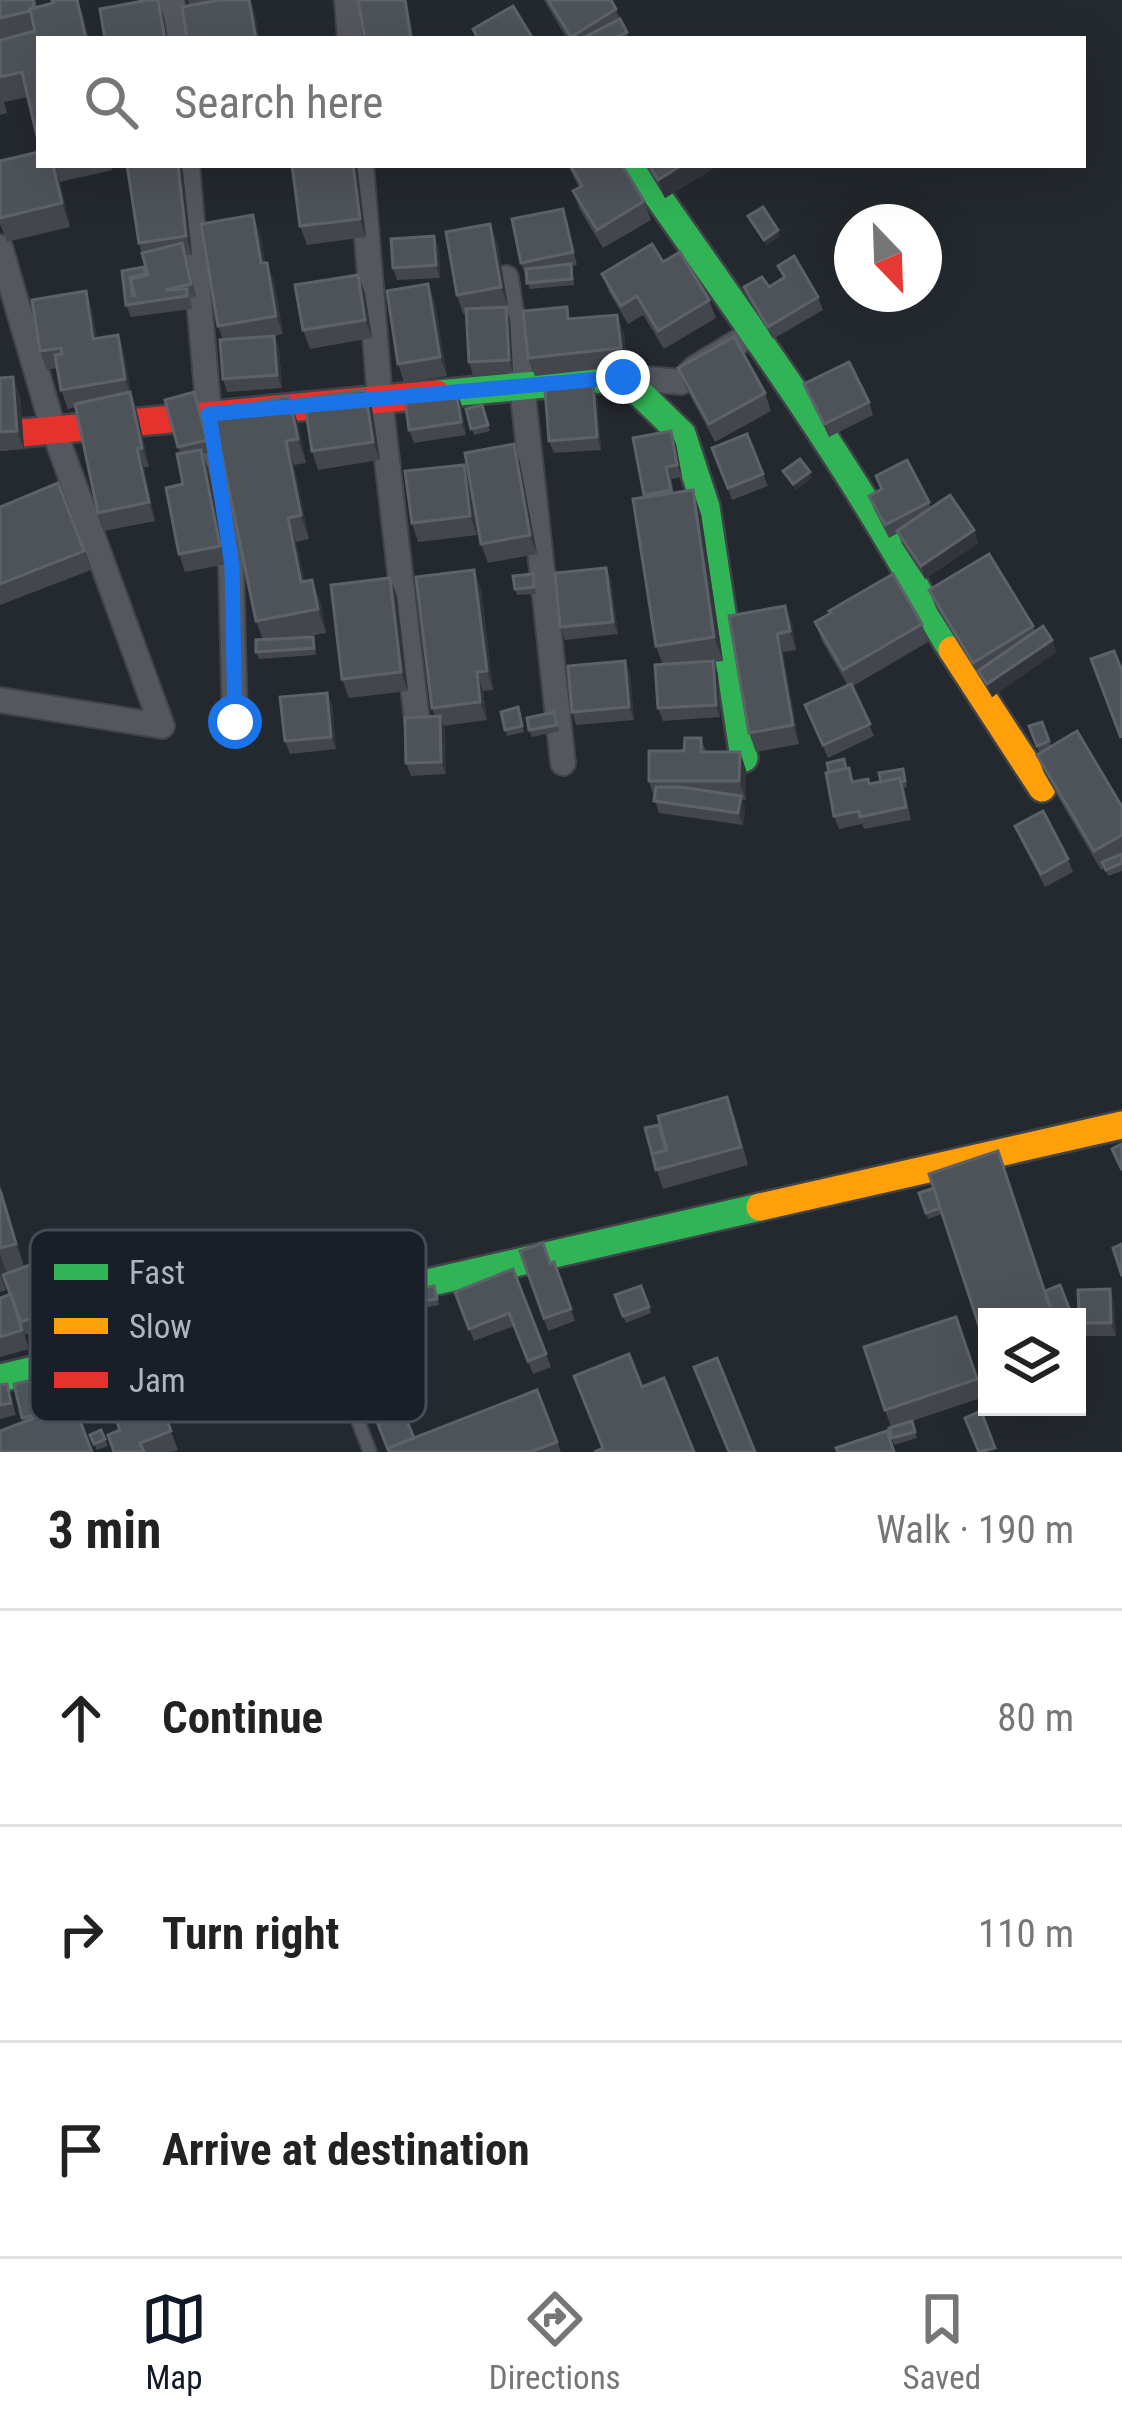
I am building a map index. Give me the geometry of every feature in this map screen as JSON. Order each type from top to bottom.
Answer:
[{"type":"street","points":[[347,0],[350,36]]},
{"type":"street","points":[[172,1],[176,36]]},
{"type":"street","points":[[187,168],[209,414],[232,566],[235,722]]},
{"type":"street","points":[[361,168],[380,399],[418,738]]},
{"type":"street","points":[[637,168],[766,346],[886,536],[931,618],[1042,788]]},
{"type":"street","points":[[0,247],[53,428],[162,726],[0,700]]},
{"type":"street","points":[[506,278],[563,764]]},
{"type":"street","points":[[0,436],[623,377],[681,382],[695,368],[753,333]]},
{"type":"street","points":[[623,377],[682,434],[706,507],[744,758]]},
{"type":"street","points":[[426,1282],[1122,1125]]},
{"type":"street","points":[[0,1378],[30,1371]]},
{"type":"lane","points":[[358,1422],[370,1452]]},
{"type":"building","points":[[0,0],[33,0],[34,8],[0,18]]},
{"type":"building","points":[[77,0],[85,36],[36,36],[36,132],[22,72],[0,77],[0,40],[35,31],[30,9]]},
{"type":"building","points":[[158,0],[164,36],[104,36],[100,9]]},
{"type":"building","points":[[249,0],[255,36],[187,36],[182,7]]},
{"type":"building","points":[[358,0],[405,0],[411,36],[364,36]]},
{"type":"building","points":[[548,0],[611,0],[616,9],[570,36]]},
{"type":"building","points":[[513,6],[531,36],[476,36],[473,29]]},
{"type":"building","points":[[620,19],[627,32],[618,36],[587,36]]},
{"type":"building","points":[[36,153],[36,168],[54,168],[62,203],[0,218],[0,161]]},
{"type":"building","points":[[127,168],[178,168],[186,236],[139,243]]},
{"type":"building","points":[[292,168],[353,168],[360,219],[300,226]]},
{"type":"building","points":[[572,168],[624,168],[644,201],[597,230],[573,191],[582,186]]},
{"type":"building","points":[[651,168],[677,168],[658,180]]},
{"type":"building","points":[[763,207],[778,230],[764,240],[748,216]]},
{"type":"building","points":[[563,209],[573,252],[521,263],[512,219]]},
{"type":"building","points":[[253,215],[276,316],[218,326],[201,224]]},
{"type":"building","points":[[490,224],[501,287],[457,295],[446,232]]},
{"type":"building","points":[[434,236],[436,265],[393,268],[391,239]]},
{"type":"building","points":[[182,243],[191,284],[165,290],[187,289],[187,296],[126,305],[122,271],[144,267],[145,274],[130,277],[135,296],[131,279],[148,275],[142,253]]},
{"type":"building","points":[[652,244],[663,262],[680,252],[709,300],[658,331],[637,296],[621,306],[602,274]]},
{"type":"building","points":[[794,256],[818,297],[768,327],[744,287],[762,277],[769,287],[785,277],[778,266]]},
{"type":"building","points":[[571,264],[572,279],[527,283],[526,269]]},
{"type":"building","points":[[358,275],[365,320],[303,330],[295,285]]},
{"type":"building","points":[[428,284],[440,357],[398,364],[387,291]]},
{"type":"building","points":[[86,291],[93,339],[118,335],[125,379],[61,390],[55,355],[62,354],[61,348],[40,351],[32,300]]},
{"type":"building","points":[[506,307],[509,360],[469,362],[466,309]]},
{"type":"building","points":[[567,307],[568,319],[617,315],[621,348],[528,358],[523,311]]},
{"type":"building","points":[[274,336],[277,375],[223,379],[220,340]]},
{"type":"building","points":[[734,337],[765,393],[709,424],[678,368]]},
{"type":"building","points":[[849,362],[869,402],[824,424],[804,384]]},
{"type":"building","points":[[13,377],[17,431],[0,432],[0,378]]},
{"type":"building","points":[[593,385],[597,437],[549,441],[545,389]]},
{"type":"building","points":[[365,390],[373,442],[312,451],[304,399]]},
{"type":"building","points":[[456,391],[461,422],[409,430],[405,399]]},
{"type":"building","points":[[130,392],[149,502],[98,513],[75,404]]},
{"type":"building","points":[[194,392],[207,440],[178,447],[165,400]]},
{"type":"building","points":[[289,396],[298,439],[286,441],[301,515],[288,518],[301,582],[312,580],[318,609],[256,621],[213,412]]},
{"type":"building","points":[[482,405],[488,425],[471,429],[466,409]]},
{"type":"building","points":[[671,431],[677,465],[666,467],[671,490],[644,495],[633,438]]},
{"type":"building","points":[[747,434],[763,474],[728,488],[712,448]]},
{"type":"building","points":[[514,444],[530,535],[481,544],[465,453]]},
{"type":"building","points":[[201,450],[220,546],[179,554],[166,488],[183,484],[177,454]]},
{"type":"building","points":[[800,459],[810,472],[793,484],[783,471]]},
{"type":"building","points":[[907,460],[929,502],[885,525],[869,496],[882,489],[876,476]]},
{"type":"building","points":[[464,465],[470,516],[412,523],[405,471]]},
{"type":"building","points":[[58,483],[84,551],[0,584],[0,507]]},
{"type":"building","points":[[693,490],[714,637],[656,646],[633,499]]},
{"type":"building","points":[[950,495],[974,530],[921,566],[897,531]]},
{"type":"building","points":[[989,554],[1033,626],[973,663],[929,590]]},
{"type":"building","points":[[606,568],[613,622],[560,627],[555,573]]},
{"type":"building","points":[[474,570],[487,671],[477,672],[480,702],[432,708],[416,577]]},
{"type":"building","points":[[533,574],[534,587],[515,589],[513,576]]},
{"type":"building","points":[[893,574],[922,624],[843,670],[815,622]]},
{"type":"building","points":[[390,578],[401,672],[342,679],[331,585]]},
{"type":"building","points":[[785,606],[790,631],[777,634],[793,725],[749,733],[729,616]]},
{"type":"building","points":[[1043,626],[1052,640],[987,684],[978,671]]},
{"type":"building","points":[[313,637],[314,648],[256,652],[256,640]]},
{"type":"building","points":[[1114,651],[1122,671],[1121,738],[1091,659]]},
{"type":"building","points":[[625,661],[629,707],[572,712],[568,666]]},
{"type":"building","points":[[713,661],[716,705],[658,708],[655,665]]},
{"type":"building","points":[[851,684],[870,724],[823,745],[805,705]]},
{"type":"building","points":[[327,693],[331,737],[285,741],[280,697]]},
{"type":"building","points":[[518,707],[522,726],[505,730],[501,712]]},
{"type":"building","points":[[554,712],[557,725],[529,730],[527,718]]},
{"type":"building","points":[[440,716],[441,762],[406,763],[405,718]]},
{"type":"building","points":[[1042,722],[1049,741],[1037,746],[1029,726]]},
{"type":"building","points":[[1077,731],[1122,807],[1122,835],[1094,851],[1037,755]]},
{"type":"building","points":[[685,738],[701,738],[701,752],[740,752],[739,781],[649,781],[649,751],[684,751]]},
{"type":"building","points":[[844,759],[846,769],[829,772],[827,763]]},
{"type":"building","points":[[849,768],[852,782],[900,778],[906,807],[860,817],[859,811],[834,816],[826,773]]},
{"type":"building","points":[[903,769],[905,781],[881,782],[879,773]]},
{"type":"building","points":[[656,787],[741,796],[738,813],[654,801]]},
{"type":"building","points":[[1043,811],[1068,859],[1041,874],[1015,826]]},
{"type":"building","points":[[1122,854],[1122,863],[1106,870],[1102,862]]},
{"type":"building","points":[[727,1097],[741,1147],[656,1170],[652,1154],[667,1150],[658,1116]]},
{"type":"building","points":[[659,1125],[666,1150],[652,1154],[645,1128]]},
{"type":"building","points":[[1122,1144],[1122,1170],[1112,1149]]},
{"type":"building","points":[[998,1151],[1050,1308],[978,1308],[978,1323],[929,1174]]},
{"type":"building","points":[[934,1188],[940,1208],[926,1213],[919,1193]]},
{"type":"building","points":[[0,1190],[16,1244],[0,1248]]},
{"type":"building","points":[[543,1243],[571,1309],[544,1318],[520,1251]]},
{"type":"building","points":[[1122,1244],[1122,1276],[1113,1248]]},
{"type":"building","points":[[30,1265],[30,1319],[21,1322],[3,1275]]},
{"type":"building","points":[[513,1269],[546,1354],[528,1361],[509,1313],[469,1329],[455,1292]]},
{"type":"building","points":[[1060,1285],[1069,1308],[1051,1308],[1045,1291]]},
{"type":"building","points":[[434,1286],[437,1299],[426,1301],[426,1288]]},
{"type":"building","points":[[641,1286],[649,1307],[623,1316],[615,1295]]},
{"type":"building","points":[[1110,1289],[1111,1323],[1086,1323],[1078,1290]]},
{"type":"building","points":[[11,1294],[22,1330],[0,1337],[0,1298]]},
{"type":"building","points":[[956,1317],[977,1379],[885,1410],[864,1347]]},
{"type":"building","points":[[629,1354],[642,1387],[664,1378],[694,1452],[594,1452],[603,1448],[574,1376]]},
{"type":"building","points":[[717,1358],[755,1452],[729,1452],[694,1367]]},
{"type":"building","points":[[30,1380],[30,1416],[22,1418],[14,1384]]},
{"type":"building","points":[[7,1384],[11,1403],[0,1405],[0,1385]]},
{"type":"building","points":[[537,1390],[557,1442],[530,1452],[390,1452],[388,1448]]},
{"type":"building","points":[[978,1412],[983,1416],[995,1448],[979,1452],[965,1418]]},
{"type":"building","points":[[30,1419],[80,1422],[92,1452],[0,1452],[0,1431]]},
{"type":"building","points":[[912,1421],[915,1432],[892,1438],[889,1428]]},
{"type":"building","points":[[117,1422],[168,1422],[171,1431],[140,1443],[144,1452],[114,1452],[108,1435],[120,1430]]},
{"type":"building","points":[[407,1422],[414,1438],[388,1448],[389,1452],[378,1424]]},
{"type":"building","points":[[101,1430],[105,1439],[94,1444],[90,1435]]},
{"type":"building","points":[[887,1431],[894,1452],[838,1452],[836,1448]]},
{"type":"traffic: fast","points":[[638,168],[835,454],[952,650]]},
{"type":"traffic: fast","points":[[437,394],[623,377],[682,434],[706,507],[744,758]]},
{"type":"traffic: fast","points":[[426,1283],[760,1207]]},
{"type":"traffic: fast","points":[[0,1378],[30,1371]]},
{"type":"traffic: slow","points":[[952,650],[1042,788]]},
{"type":"traffic: slow","points":[[760,1207],[1122,1125]]},
{"type":"traffic: jam","points":[[0,435],[437,394]]},
{"type":"route","points":[[235,722],[232,566],[209,414],[623,377]]}]
